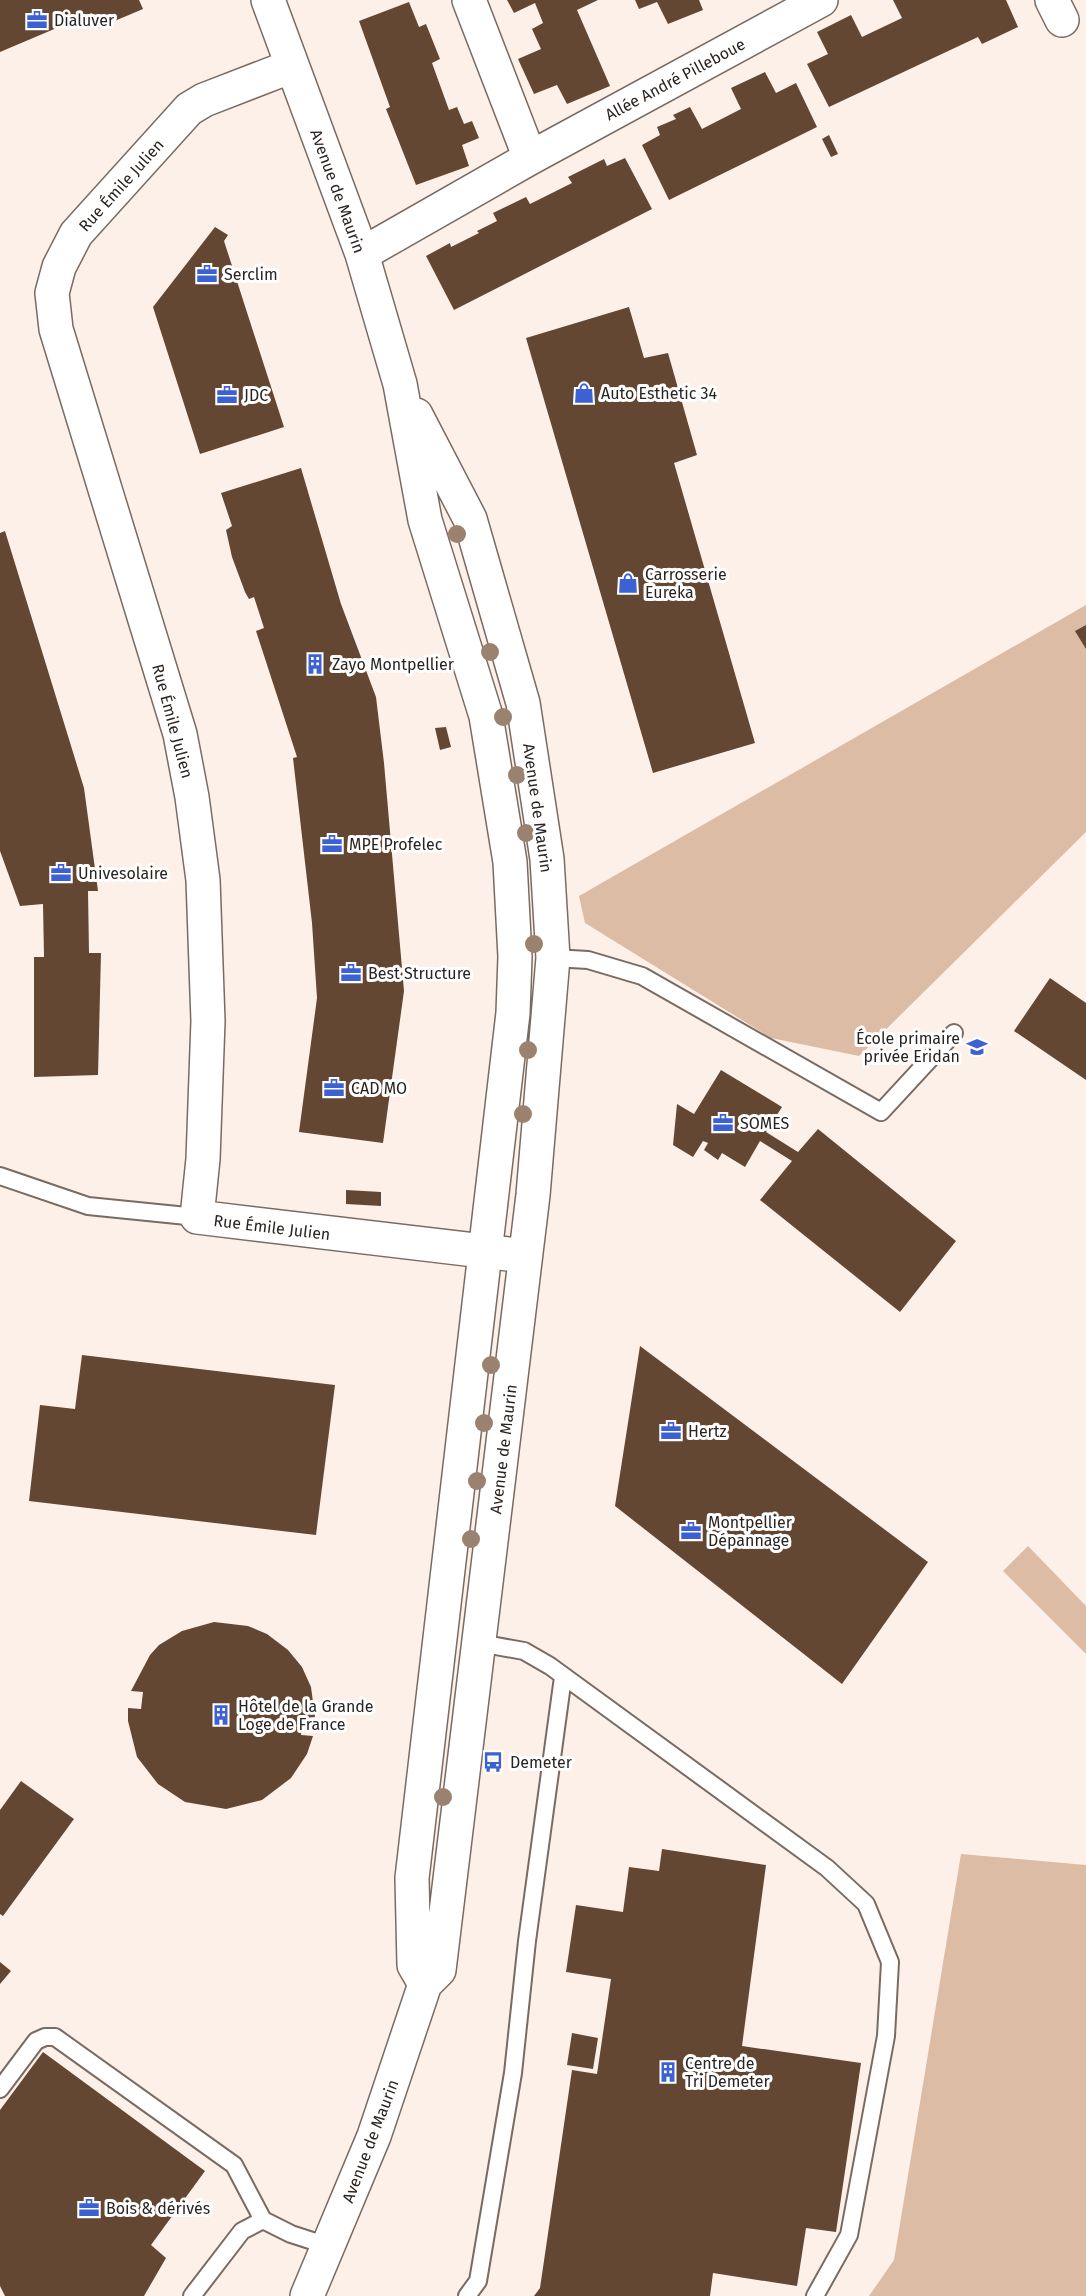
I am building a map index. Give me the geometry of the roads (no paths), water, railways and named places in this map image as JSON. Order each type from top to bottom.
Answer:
[{"type":"street","name":"Avenue de Maurin","points":[[268,0],[362,254],[400,384],[425,520],[486,716],[510,862],[515,957],[513,1013],[495,1188],[485,1252],[412,1878],[414,1965],[425,1984]]},
{"type":"street","points":[[469,0],[530,158]]},
{"type":"street","name":"Allée André Pilleboue","points":[[362,254],[530,158],[820,0]]},
{"type":"street","name":"Rue Émile Julien","points":[[292,66],[204,99],[189,109],[76,234],[59,267],[52,293],[56,329],[180,734],[192,797],[203,880],[208,1021],[197,1217],[485,1252]]},
{"type":"street","name":"Avenue de Maurin","points":[[307,2296],[374,2136],[425,1984],[439,1970],[526,1255],[553,958],[547,859],[523,703],[470,519],[400,384]]},
{"type":"street","points":[[485,1252],[526,1255]]},
{"type":"street","points":[[440,1640],[480,1643]]},
{"type":"lane","points":[[553,958],[588,960],[642,976],[881,1112],[954,1033]]},
{"type":"lane","points":[[0,1176],[88,1206],[197,1217]]},
{"type":"lane","points":[[480,1643],[524,1651],[563,1677],[827,1868],[866,1904],[890,1962],[886,2036],[849,2235],[815,2296]]},
{"type":"lane","points":[[467,2296],[478,2282],[513,2073],[527,1941],[563,1677]]},
{"type":"lane","points":[[0,2090],[36,2042],[45,2037],[55,2037],[234,2165],[263,2220],[291,2234],[328,2246]]},
{"type":"lane","points":[[192,2296],[242,2231],[263,2220]]},
{"type":"place","name":"Dialuver","points":[[37,20]]},
{"type":"place","name":"Serclim","points":[[207,274]]},
{"type":"place","name":"Auto Esthetic 34","points":[[584,393]]},
{"type":"place","name":"JDC","points":[[227,395]]},
{"type":"place","name":"Carrosserie Eureka","points":[[628,583]]},
{"type":"place","name":"Zayo Montpellier","points":[[315,664]]},
{"type":"place","name":"MPE Profelec","points":[[332,844]]},
{"type":"place","name":"Univesolaire","points":[[61,873]]},
{"type":"place","name":"Best Structure","points":[[351,973]]},
{"type":"place","name":"École primaire privée Eridan","points":[[977,1047]]},
{"type":"place","name":"CAD MO","points":[[334,1088]]},
{"type":"place","name":"SOMES","points":[[723,1123]]},
{"type":"place","name":"Hertz","points":[[671,1431]]},
{"type":"place","name":"Montpellier Dépannage","points":[[691,1531]]},
{"type":"place","name":"Hôtel de la Grande Loge de France","points":[[221,1715]]},
{"type":"place","name":"Demeter","points":[[493,1762]]},
{"type":"place","name":"Centre de Tri Demeter","points":[[668,2072]]},
{"type":"place","name":"Bois & dérivés","points":[[89,2208]]}]
